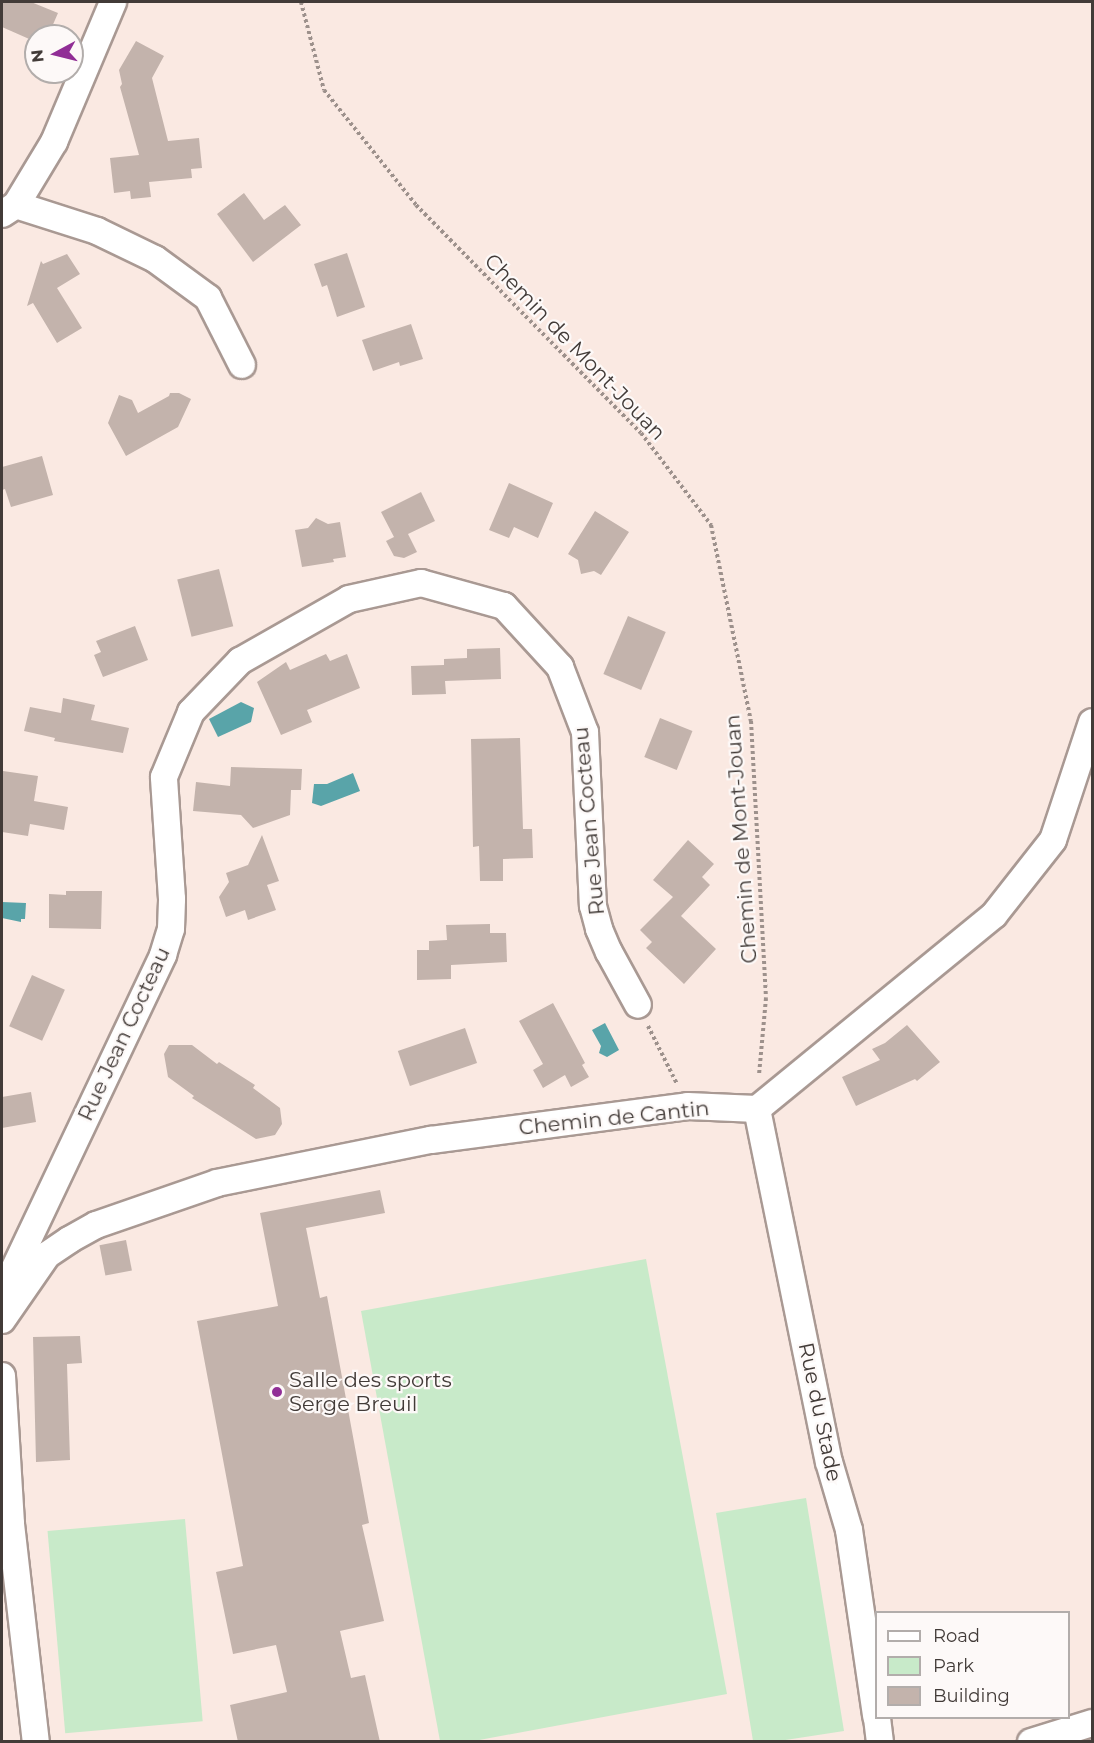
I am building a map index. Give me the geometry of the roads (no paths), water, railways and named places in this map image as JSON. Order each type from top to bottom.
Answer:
[{"type":"street","points":[[114,2],[54,142],[9,210],[97,231],[155,259],[208,298],[242,365]]},
{"type":"street","name":"Rue Jean Cocteau","points":[[2,1310],[8,1282],[163,955],[171,929],[172,899],[164,777],[191,712],[240,661],[349,599],[421,583],[504,606],[561,667],[585,732],[595,914],[609,952],[638,1005]]},
{"type":"street","points":[[757,1109],[994,915],[1053,840],[1092,722]]},
{"type":"street","name":"Chemin de Cantin","points":[[2,1321],[47,1255],[69,1240],[96,1225],[217,1183],[431,1140],[688,1107],[757,1109]]},
{"type":"street","name":"Rue du Stade","points":[[757,1109],[829,1462],[849,1530],[875,1704]]},
{"type":"street","points":[[2,1376],[11,1524],[10,1568],[36,1742]]},
{"type":"street","name":"Rue du Stade","points":[[877,1719],[880,1742]]},
{"type":"street","points":[[1031,1742],[1092,1724]]},
{"type":"water","points":[[241,702],[254,708],[251,722],[218,737],[209,719]]},
{"type":"water","points":[[353,773],[360,791],[321,806],[312,803],[314,784],[327,784]]},
{"type":"water","points":[[2,902],[26,903],[25,919],[21,919],[21,922],[2,918]]},
{"type":"water","points":[[605,1023],[619,1050],[607,1057],[599,1053],[601,1046],[592,1030]]},
{"type":"place","name":"Salle des sports Serge Breuil","points":[[277,1392]]}]
